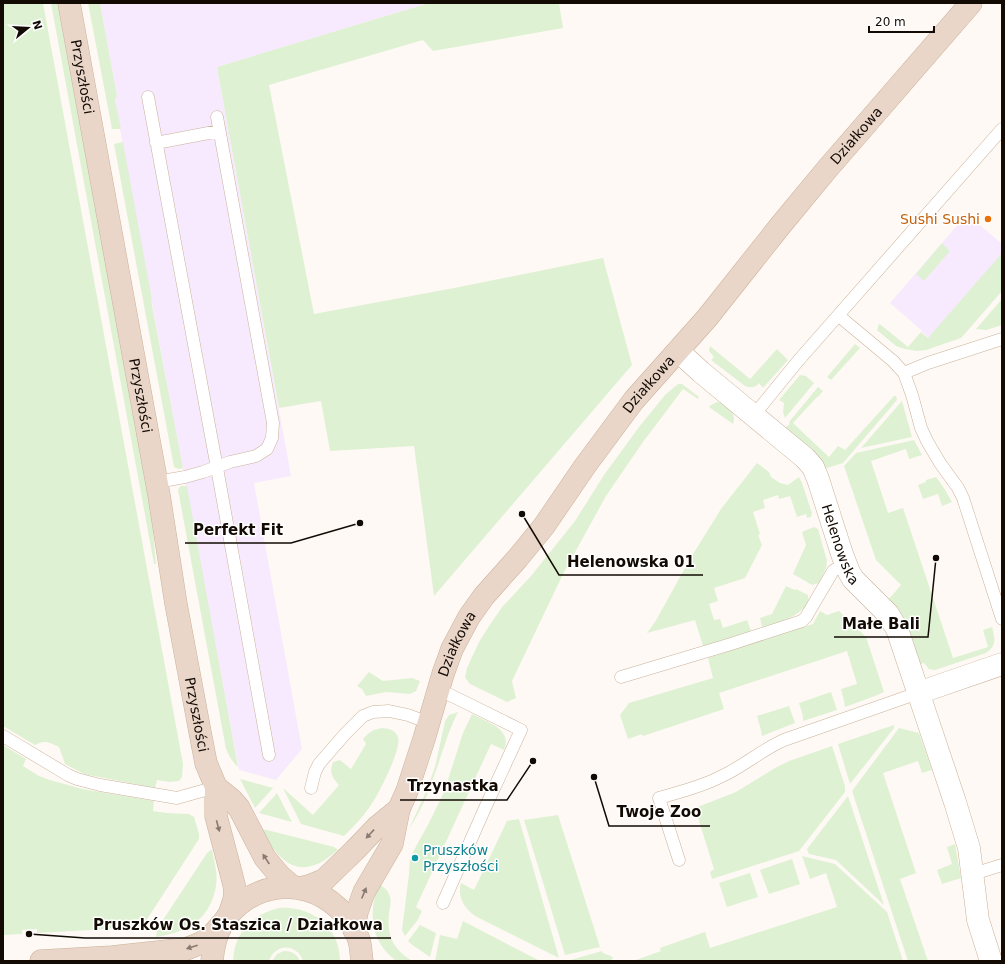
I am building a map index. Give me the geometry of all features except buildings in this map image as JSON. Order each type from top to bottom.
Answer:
[{"type":"street","name":"Przyszłości","points":[[69,3],[157,482],[176,604],[206,763],[216,787],[216,816],[235,889],[234,900],[216,936],[212,961]]},
{"type":"street","name":"Działkowa","points":[[356,935],[354,922],[357,912],[364,892],[392,844],[399,809],[407,791],[424,740],[438,689],[452,649],[476,606],[544,526],[584,466],[634,400],[707,318],[828,168],[971,3]]},
{"type":"street","name":"Helenowska","points":[[678,351],[701,372],[805,458],[813,467],[846,564],[853,579],[888,614],[898,629],[969,848],[978,920],[991,961]]},
{"type":"street","points":[[918,693],[1002,664]]},
{"type":"street","name":"Przyszłości","points":[[216,787],[231,799],[239,808],[265,858],[280,876],[296,887]]},
{"type":"street","name":"Działkowa","points":[[296,887],[309,886],[324,880],[377,827],[399,809]]},
{"type":"street","points":[[41,961],[112,957],[186,949],[201,944],[213,934],[240,903],[252,895],[279,887],[296,887],[319,894],[331,901],[342,911],[350,922],[362,949],[371,961]]},
{"type":"street","points":[[356,935],[362,961]]},
{"type":"lane","points":[[148,97],[269,755]]},
{"type":"lane","points":[[157,482],[185,477],[217,468],[230,462],[256,456],[267,448],[272,438],[273,423],[217,117]]},
{"type":"lane","points":[[754,415],[798,361],[1002,129]]},
{"type":"lane","points":[[156,143],[219,131]]},
{"type":"lane","points":[[839,316],[893,361],[904,373],[921,428],[940,463],[958,488],[963,498],[1002,619]]},
{"type":"lane","points":[[904,373],[928,363],[1002,338]]},
{"type":"lane","points":[[621,677],[802,621],[806,617],[833,571],[846,564]]},
{"type":"lane","points":[[438,689],[521,730],[443,903]]},
{"type":"lane","points":[[679,860],[659,798],[721,777],[779,742],[918,693]]},
{"type":"lane","points":[[311,788],[315,772],[319,764],[363,716],[373,712],[389,711],[408,715],[429,723]]},
{"type":"lane","points":[[3,736],[68,775],[100,785],[177,798],[216,787]]},
{"type":"lane","points":[[973,874],[1002,865]]},
{"type":"shaded area","points":[[100,3],[429,3],[217,67],[291,476],[254,483],[302,749],[276,780],[239,770],[124,152],[115,100],[117,96]]},
{"type":"shaded area","points":[[967,214],[1002,244],[1002,291],[961,338],[928,338],[890,303]]},
{"type":"green space","points":[[3,3],[43,3],[183,764],[182,777],[179,781],[170,782],[157,780],[155,788],[84,774],[65,764],[59,747],[45,742],[35,745],[3,726]]},
{"type":"green space","points":[[51,3],[58,3],[151,509],[156,564],[154,564]]},
{"type":"green space","points":[[88,3],[100,3],[117,96],[115,100],[121,129],[112,129]]},
{"type":"green space","points":[[429,3],[559,3],[563,28],[433,51],[423,40],[269,85],[314,314],[603,258],[632,365],[434,596],[414,446],[330,451],[321,401],[279,408],[217,67]]},
{"type":"green space","points":[[123,142],[183,468],[179,469],[174,467],[114,144]]},
{"type":"green space","points":[[942,243],[950,251],[924,281],[916,274]]},
{"type":"green space","points":[[1002,253],[1002,291],[961,338],[926,350],[917,351],[896,346],[877,330],[879,324],[908,347],[921,332],[928,338]]},
{"type":"green space","points":[[1002,299],[1002,325],[986,330],[976,329]]},
{"type":"green space","points":[[855,344],[860,348],[831,380],[827,377]]},
{"type":"green space","points":[[710,346],[750,379],[777,349],[788,360],[763,388],[759,383],[754,387],[749,387],[745,386],[711,360],[714,357],[709,351]]},
{"type":"green space","points":[[800,375],[806,376],[814,383],[785,418],[783,412],[784,403],[779,400]]},
{"type":"green space","points":[[678,384],[682,384],[699,397],[698,399],[683,389],[643,442],[606,496],[563,574],[512,681],[516,698],[507,702],[470,684],[465,677],[467,668],[479,642],[491,623],[503,606],[531,576],[575,521],[604,475],[639,427],[665,395]]},
{"type":"green space","points":[[818,387],[823,391],[793,423],[829,457],[838,446],[845,450],[894,396],[896,396],[897,400],[843,463],[824,469],[785,428],[790,424],[789,422]]},
{"type":"green space","points":[[902,401],[912,437],[861,448]]},
{"type":"green space","points":[[717,402],[725,404],[731,410],[734,416],[733,424],[709,407]]},
{"type":"green space","points":[[914,440],[922,455],[909,459],[906,449],[871,461],[888,513],[903,508],[953,658],[988,647],[983,630],[992,627],[994,638],[994,644],[986,653],[935,670],[929,669],[924,663],[918,665],[888,600],[901,585],[876,560],[844,466],[856,453]]},
{"type":"green space","points":[[757,463],[769,472],[771,477],[780,483],[788,485],[799,477],[812,513],[811,517],[807,518],[806,514],[797,517],[790,496],[779,499],[778,495],[763,500],[765,508],[753,512],[760,534],[758,535],[762,545],[745,578],[714,588],[718,601],[709,604],[714,620],[720,619],[723,628],[747,620],[751,631],[703,646],[695,620],[647,633],[655,622],[690,559],[721,509]]},
{"type":"green space","points":[[936,477],[952,502],[942,506],[938,494],[923,499],[918,485],[926,482],[926,480]]},
{"type":"green space","points":[[181,486],[187,486],[238,767],[231,759],[226,749],[178,490]]},
{"type":"green space","points":[[814,527],[818,529],[827,561],[826,568],[819,583],[812,585],[793,574],[806,545],[802,532]]},
{"type":"green space","points":[[786,586],[808,595],[809,602],[794,616],[762,627],[760,618],[772,614]]},
{"type":"green space","points":[[820,611],[827,615],[839,611],[866,637],[884,692],[845,707],[841,689],[857,684],[847,651],[719,693],[724,709],[643,736],[642,734],[628,739],[620,715],[629,703],[713,678],[708,658],[813,624]]},
{"type":"green space","points":[[369,672],[383,681],[412,678],[420,681],[416,691],[410,694],[386,692],[366,696],[362,689],[357,686]]},
{"type":"green space","points":[[831,692],[837,710],[803,721],[799,703]]},
{"type":"green space","points":[[789,706],[795,723],[762,736],[757,716]]},
{"type":"green space","points":[[458,712],[449,731],[426,796],[409,829],[426,792],[435,767],[445,721],[449,715]]},
{"type":"green space","points":[[472,714],[491,723],[502,731],[506,743],[504,750],[491,744],[416,907],[422,911],[417,921],[405,936],[402,930],[410,859],[416,862],[419,857],[412,854],[444,792],[463,733]]},
{"type":"green space","points":[[894,725],[894,728],[850,784],[838,744]]},
{"type":"green space","points":[[383,728],[392,730],[397,735],[398,743],[396,752],[393,762],[377,794],[369,808],[360,819],[344,836],[301,824],[283,788],[313,815],[339,785],[332,775],[331,769],[333,762],[340,760],[351,769],[366,744],[363,739],[372,731]]},
{"type":"green space","points":[[899,728],[919,733],[932,770],[922,773],[918,761],[883,773],[916,873],[900,879],[928,961],[908,961],[852,791]]},
{"type":"green space","points":[[3,745],[26,759],[23,766],[39,776],[82,789],[154,801],[153,811],[189,814],[194,817],[199,839],[142,927],[37,933],[37,929],[22,930],[22,934],[3,935]]},
{"type":"green space","points":[[832,746],[845,786],[845,792],[799,851],[712,879],[710,872],[714,869],[695,808],[736,792],[789,761]]},
{"type":"green space","points":[[240,779],[273,788],[255,808]]},
{"type":"green space","points":[[277,793],[292,822],[259,813]]},
{"type":"green space","points":[[848,796],[884,905],[836,860],[809,854],[807,849]]},
{"type":"green space","points":[[558,815],[600,947],[565,955],[524,820]]},
{"type":"green space","points":[[519,819],[559,958],[475,916],[462,902],[460,893],[461,883],[474,890],[507,821]]},
{"type":"green space","points":[[262,829],[334,847],[338,850],[318,864],[302,867],[294,866],[280,857]]},
{"type":"green space","points":[[955,844],[961,878],[942,884],[937,870],[952,864],[947,847]]},
{"type":"green space","points":[[212,849],[217,878],[214,895],[207,910],[195,923],[184,929],[172,934],[156,937],[159,926],[207,853]]},
{"type":"green space","points":[[802,856],[835,864],[887,912],[903,961],[633,961],[661,951],[660,948],[705,932],[710,948],[837,907],[826,873],[810,879]]},
{"type":"green space","points":[[792,859],[800,884],[769,894],[760,870]]},
{"type":"green space","points":[[750,873],[758,897],[727,907],[719,883]]},
{"type":"green space","points":[[378,883],[386,889],[390,896],[389,928],[392,941],[405,956],[412,961],[396,961],[387,953],[376,935],[373,905]]},
{"type":"green space","points":[[279,908],[291,908],[302,911],[313,915],[322,921],[335,938],[339,949],[340,961],[303,961],[300,955],[291,948],[281,948],[272,955],[269,961],[233,961],[237,942],[246,926],[261,915]]},
{"type":"green space","points":[[463,921],[540,961],[435,961],[440,935],[457,939]]},
{"type":"green space","points":[[420,925],[436,933],[430,957],[408,941]]},
{"type":"green space","points":[[284,951],[294,953],[300,961],[272,961],[277,954]]},
{"type":"green space","points":[[602,951],[603,953],[613,957],[611,961],[567,961]]},
{"type":"place","name":"Sushi Sushi","points":[[988,219]]},
{"type":"place","name":"Helenowska 01","points":[[522,514]]},
{"type":"place","name":"Perfekt Fit","points":[[360,523]]},
{"type":"place","name":"Małe Bali","points":[[936,558]]},
{"type":"place","name":"Trzynastka","points":[[533,761]]},
{"type":"place","name":"Twoje Zoo","points":[[594,777]]},
{"type":"place","name":"Pruszków Przyszłości","points":[[415,858]]},
{"type":"place","name":"Pruszków Os. Staszica / Działkowa","points":[[29,934]]}]
